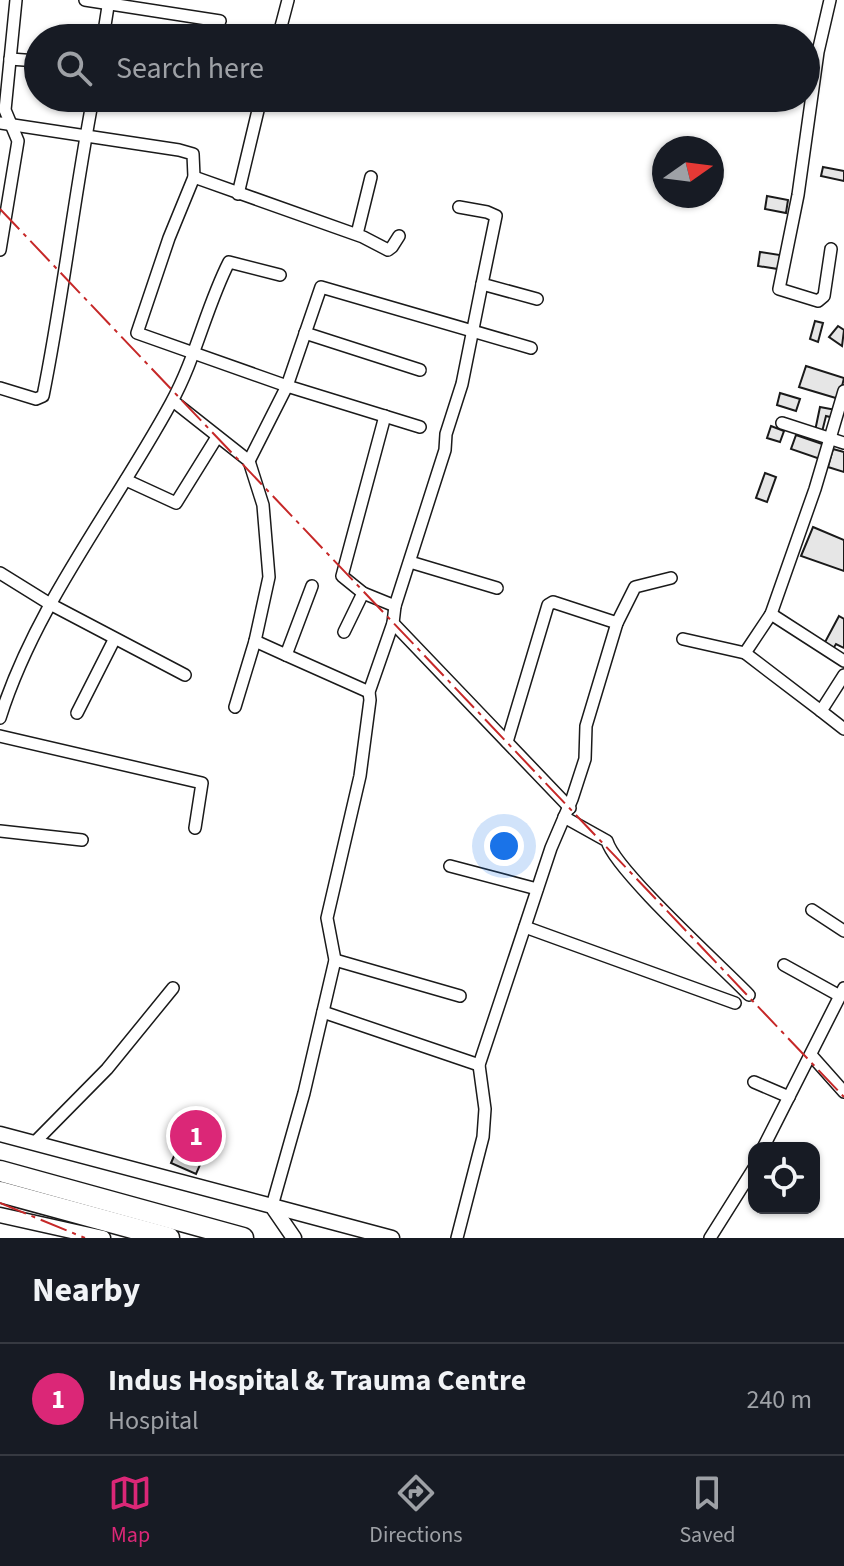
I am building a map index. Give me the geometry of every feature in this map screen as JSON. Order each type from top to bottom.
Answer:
[{"type":"highway","points":[[0,1171],[243,1238]]},
{"type":"highway","points":[[0,1192],[169,1238]]},
{"type":"street","points":[[0,250],[18,141],[6,124],[5,110],[16,0]]},
{"type":"street","points":[[85,0],[220,21]]},
{"type":"street","points":[[282,24],[288,0]]},
{"type":"street","points":[[820,43],[830,0]]},
{"type":"street","points":[[105,24],[109,2]]},
{"type":"street","points":[[10,59],[24,60]]},
{"type":"street","points":[[0,388],[36,399],[43,396],[58,321],[69,229],[90,112]]},
{"type":"street","points":[[238,194],[258,112]]},
{"type":"street","points":[[810,112],[798,195],[779,289],[818,301],[824,296],[831,249]]},
{"type":"street","points":[[6,124],[193,154],[194,177],[169,238],[137,333],[287,386],[420,427]]},
{"type":"street","points":[[194,177],[357,234],[388,250],[399,236]]},
{"type":"street","points":[[357,234],[371,177]]},
{"type":"street","points":[[272,1206],[304,1093],[335,960],[327,918],[360,776],[369,692],[445,450],[446,434],[462,384],[496,216],[459,207]]},
{"type":"street","points":[[0,718],[13,677],[50,604],[173,401],[196,352],[229,262],[280,275]]},
{"type":"street","points":[[482,284],[537,299]]},
{"type":"street","points":[[249,461],[287,386],[321,287],[531,348]]},
{"type":"street","points":[[305,333],[420,370]]},
{"type":"street","points":[[745,653],[771,614],[844,391]]},
{"type":"street","points":[[173,401],[249,461],[263,505],[269,577],[255,641],[235,707]]},
{"type":"street","points":[[385,416],[342,576],[363,593],[395,606]]},
{"type":"street","points":[[782,423],[844,443]]},
{"type":"street","points":[[126,480],[176,503],[217,437]]},
{"type":"street","points":[[410,562],[497,588]]},
{"type":"street","points":[[0,573],[114,640],[185,675]]},
{"type":"street","points":[[457,1238],[483,1137],[485,1109],[479,1065],[537,889],[585,759],[586,726],[617,623],[635,587],[671,578]]},
{"type":"street","points":[[286,655],[312,586]]},
{"type":"street","points":[[344,632],[363,593]]},
{"type":"street","points":[[507,742],[548,605],[553,602],[617,623]]},
{"type":"street","points":[[771,614],[844,661]]},
{"type":"street","points":[[393,623],[568,811],[607,841],[627,871],[749,995]]},
{"type":"street","points":[[683,639],[745,653],[844,729]]},
{"type":"street","points":[[77,713],[114,640]]},
{"type":"street","points":[[255,641],[369,692]]},
{"type":"street","points":[[821,711],[844,675]]},
{"type":"street","points":[[0,676],[13,677]]},
{"type":"street","points":[[0,736],[202,783],[195,828]]},
{"type":"street","points":[[0,831],[82,840]]},
{"type":"street","points":[[450,866],[537,889]]},
{"type":"street","points":[[812,910],[844,931]]},
{"type":"street","points":[[525,927],[735,1003]]},
{"type":"street","points":[[335,960],[460,996]]},
{"type":"street","points":[[766,1142],[842,992],[784,965]]},
{"type":"street","points":[[34,1143],[107,1069],[173,988]]},
{"type":"street","points":[[323,1012],[479,1065]]},
{"type":"street","points":[[811,1055],[844,1092]]},
{"type":"street","points":[[754,1082],[789,1097]]},
{"type":"street","points":[[0,1134],[392,1238]]},
{"type":"street","points":[[710,1238],[748,1178]]},
{"type":"street","points":[[272,1206],[294,1238]]},
{"type":"street","points":[[0,1215],[103,1238]]},
{"type":"building","points":[[823,167],[844,171],[844,181],[821,176]]},
{"type":"building","points":[[767,196],[788,200],[786,213],[765,209]]},
{"type":"building","points":[[760,252],[780,255],[778,269],[758,266]]},
{"type":"building","points":[[815,321],[823,323],[818,342],[810,339]]},
{"type":"building","points":[[838,326],[844,330],[842,346],[829,337]]},
{"type":"building","points":[[806,366],[844,378],[839,399],[799,387]]},
{"type":"building","points":[[780,393],[800,399],[796,411],[777,405]]},
{"type":"building","points":[[820,407],[836,410],[834,418],[826,416],[822,432],[815,431]]},
{"type":"building","points":[[771,426],[784,431],[780,442],[767,438]]},
{"type":"building","points":[[796,435],[828,446],[823,460],[791,449]]},
{"type":"building","points":[[833,449],[844,452],[844,472],[828,467]]},
{"type":"building","points":[[765,473],[776,477],[767,502],[756,498]]},
{"type":"building","points":[[813,527],[844,540],[844,571],[801,556]]},
{"type":"building","points":[[839,616],[844,619],[844,648],[836,644],[833,649],[824,644]]},
{"type":"building","points":[[192,1115],[217,1126],[196,1174],[171,1163]]},
{"type":"power","points":[[0,209],[844,1097]]},
{"type":"power","points":[[0,1203],[85,1238]]},
{"type":"place","name":"Indus Hospital & Trauma Centre","points":[[196,1136]]}]
